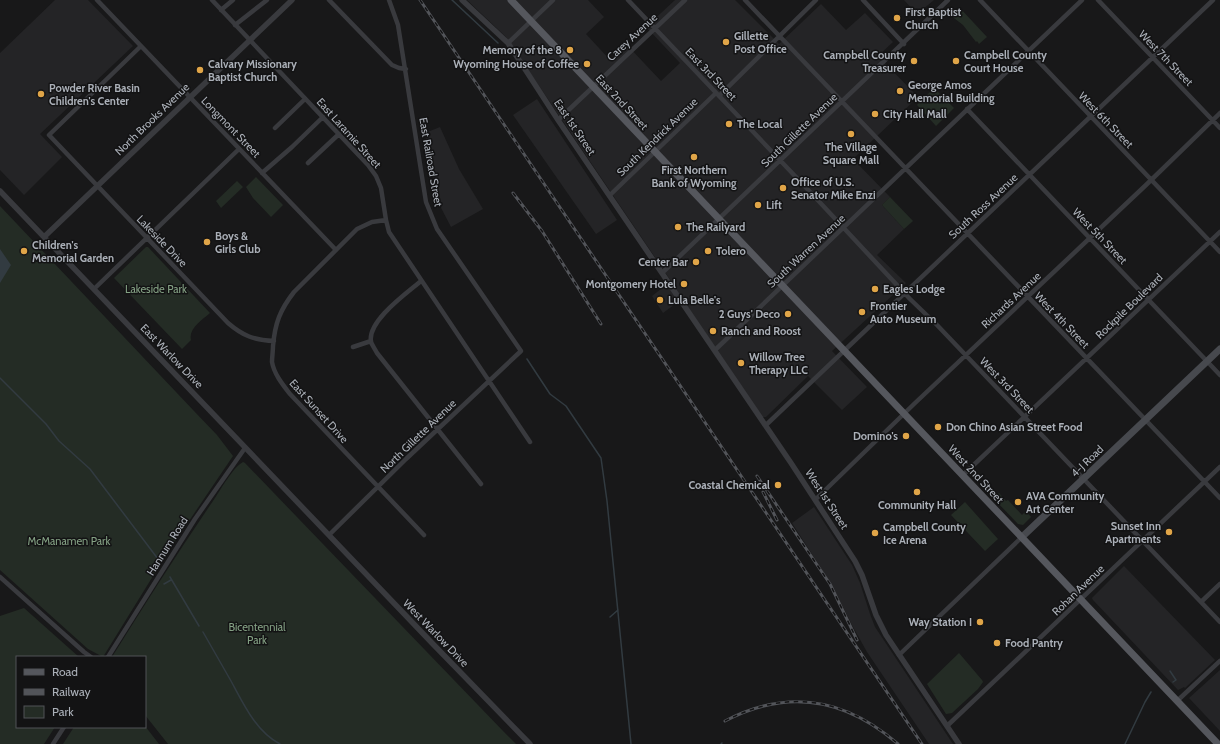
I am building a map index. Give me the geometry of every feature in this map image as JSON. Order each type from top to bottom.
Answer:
[{"type":"main road","name":"East 2nd Street","points":[[511,0],[718,219]]},
{"type":"main road","name":"West 2nd Street","points":[[718,219],[1218,744]]},
{"type":"main road","name":"4-J Road","points":[[1022,537],[1220,349]]},
{"type":"street","name":"Longmont Street","points":[[97,0],[336,250]]},
{"type":"street","name":"East Laramie Street","points":[[212,0],[368,165],[376,176],[381,188],[386,220],[390,232],[421,281],[530,442]]},
{"type":"street","points":[[221,10],[233,0]]},
{"type":"street","points":[[235,24],[267,0]]},
{"type":"street","name":"North Brooks Avenue","points":[[44,237],[292,0]]},
{"type":"street","points":[[329,0],[392,65],[406,69]]},
{"type":"street","name":"East Railroad Street","points":[[389,0],[398,25],[426,202],[437,229],[521,351]]},
{"type":"street","name":"East 1st Street","points":[[462,0],[508,43],[558,120],[662,273]]},
{"type":"street","points":[[508,43],[553,0]]},
{"type":"street","name":"East 3rd Street","points":[[628,0],[780,160]]},
{"type":"street","name":"Carey Avenue","points":[[558,120],[685,0]]},
{"type":"street","name":"West 4th Street","points":[[745,0],[1220,498]]},
{"type":"street","name":"South Kendrick Avenue","points":[[610,195],[780,36],[816,0]]},
{"type":"street","points":[[863,0],[904,44]]},
{"type":"street","name":"South Gillette Avenue","points":[[662,273],[842,101],[904,44],[948,0]]},
{"type":"street","name":"West 6th Street","points":[[980,0],[1220,252]]},
{"type":"street","name":"South Warren Avenue","points":[[715,350],[1082,0]]},
{"type":"street","name":"West 7th Street","points":[[1098,0],[1220,128]]},
{"type":"street","name":"South Ross Avenue","points":[[766,425],[1212,0]]},
{"type":"street","name":"Lakeside Drive","points":[[141,46],[49,135],[228,323],[237,331],[246,336],[261,340],[274,340]]},
{"type":"street","points":[[275,128],[306,99]]},
{"type":"street","name":"West 5th Street","points":[[967,109],[1220,375]]},
{"type":"street","name":"Richards Avenue","points":[[816,499],[1220,114]]},
{"type":"street","points":[[262,173],[323,117]]},
{"type":"street","points":[[308,163],[339,134]]},
{"type":"street","points":[[94,289],[239,149]]},
{"type":"street","name":"West 3rd Street","points":[[780,160],[904,292],[966,355],[1220,622]]},
{"type":"street","name":"East Warlow Drive","points":[[0,191],[329,535]]},
{"type":"street","name":"East Sunset Drive","points":[[386,220],[372,222],[357,229],[294,292],[285,303],[278,316],[275,327],[272,362],[278,378],[290,394],[424,535]]},
{"type":"street","name":"Rockpile Boulevard","points":[[963,475],[1220,232]]},
{"type":"street","name":"West 1st Street","points":[[662,273],[816,499],[855,561],[862,575],[881,626],[959,744]]},
{"type":"street","points":[[421,281],[379,318],[372,329],[371,341],[377,353],[480,484]]},
{"type":"street","points":[[353,347],[371,341]]},
{"type":"street","name":"North Gillette Avenue","points":[[329,535],[521,351]]},
{"type":"street","name":"Hannum Road","points":[[109,656],[195,519],[245,448]]},
{"type":"street","name":"Rohan Avenue","points":[[948,726],[1220,467]]},
{"type":"street","name":"West Warlow Drive","points":[[329,535],[530,744]]},
{"type":"street","name":"4-J Road","points":[[899,655],[1022,537]]},
{"type":"street","points":[[0,577],[90,656]]},
{"type":"street","points":[[1201,602],[1220,584]]},
{"type":"street","points":[[1177,701],[1220,661]]},
{"type":"street","points":[[53,744],[63,728]]},
{"type":"shaded area","name":"Powder River Basin Children's Center","points":[[55,0],[88,0],[133,46],[40,134],[62,157],[24,195],[0,170],[0,53]]},
{"type":"shaded area","points":[[467,0],[588,0],[604,17],[586,34],[611,61],[627,45],[661,81],[680,63],[646,27],[675,0],[735,0],[779,44],[821,4],[846,30],[865,13],[893,42],[878,56],[918,97],[853,159],[890,197],[882,205],[904,229],[877,255],[906,283],[832,351],[867,387],[842,410],[808,376],[766,417],[762,417],[682,299],[663,313],[652,296],[671,281],[506,37]]},
{"type":"shaded area","points":[[904,0],[934,0],[917,14]]},
{"type":"shaded area","points":[[537,99],[617,220],[596,234],[513,115]]},
{"type":"shaded area","points":[[440,127],[459,169],[483,209],[451,227],[438,202],[425,133]]},
{"type":"shaded area","points":[[0,249],[11,265],[0,283]]},
{"type":"shaded area","points":[[814,507],[852,565],[860,583],[875,627],[953,744],[929,744],[867,652],[833,587],[792,523]]},
{"type":"shaded area","points":[[1124,566],[1215,660],[1185,688],[1184,687],[1178,690],[1092,598]]},
{"type":"shaded area","points":[[1220,670],[1220,731],[1189,698]]},
{"type":"green space","points":[[959,7],[987,37],[979,44],[963,25],[950,15]]},
{"type":"green space","points":[[934,88],[954,108],[936,126],[917,105]]},
{"type":"green space","points":[[256,177],[283,205],[271,217],[253,198],[246,187]]},
{"type":"green space","points":[[237,181],[243,187],[221,208],[216,201]]},
{"type":"green space","points":[[890,197],[913,221],[904,229],[882,205]]},
{"type":"green space","name":"McManamen Park","points":[[0,206],[217,435],[233,456],[166,555],[104,656],[88,649],[0,570]]},
{"type":"green space","name":"Lakeside Park","points":[[146,247],[148,247],[210,313],[194,328],[191,340],[182,349],[114,278]]},
{"type":"green space","name":"Bicentennial Park","points":[[243,462],[245,463],[516,744],[168,744],[146,716],[146,656],[113,656],[162,578],[227,480]]},
{"type":"green space","points":[[999,493],[1022,515],[1026,511],[1031,517],[1023,525],[1018,524],[994,499]]},
{"type":"green space","points":[[965,502],[998,539],[985,551],[951,515]]},
{"type":"green space","points":[[24,608],[78,656],[16,656],[16,728],[54,728],[44,744],[0,744],[0,616]]},
{"type":"green space","points":[[959,653],[983,682],[978,689],[952,713],[946,714],[927,684]]},
{"type":"green space","points":[[146,727],[159,744],[63,744],[73,728]]},
{"type":"waterway","points":[[452,0],[498,43]]},
{"type":"waterway","points":[[527,359],[550,394],[566,406],[601,458],[607,501],[631,744]]},
{"type":"waterway","points":[[0,378],[46,424],[59,441],[90,469],[158,559]]},
{"type":"waterway","points":[[170,577],[199,626]]},
{"type":"waterway","points":[[164,584],[171,580]]},
{"type":"waterway","points":[[610,617],[618,610]]},
{"type":"waterway","points":[[203,632],[245,707],[257,725],[271,739],[280,744]]},
{"type":"waterway","points":[[1170,671],[1176,680],[1173,682]]},
{"type":"waterway","points":[[1125,744],[1151,692]]},
{"type":"railway","points":[[420,0],[922,744]]},
{"type":"railway","points":[[513,193],[542,231],[601,324]]},
{"type":"railway","points":[[757,476],[830,584],[857,640]]},
{"type":"railway","points":[[763,492],[777,520]]},
{"type":"railway","points":[[725,721],[748,711],[771,704],[793,702],[815,703],[837,708],[857,716],[878,728],[898,744]]},
{"type":"place","name":"First Baptist Church","points":[[897,18]]},
{"type":"place","name":"Gillette Post Office","points":[[726,42]]},
{"type":"place","name":"Memory of the 8","points":[[570,50]]},
{"type":"place","name":"Campbell County Treasurer","points":[[914,61]]},
{"type":"place","name":"Campbell County Court House","points":[[956,61]]},
{"type":"place","name":"Wyoming House of Coffee","points":[[587,64]]},
{"type":"place","name":"Calvary Missionary Baptist Church","points":[[200,70]]},
{"type":"place","name":"George Amos Memorial Building","points":[[900,91]]},
{"type":"place","name":"Powder River Basin Children's Center","points":[[41,94]]},
{"type":"place","name":"City Hall Mall","points":[[875,114]]},
{"type":"place","name":"The Local","points":[[729,124]]},
{"type":"place","name":"The Village Square Mall","points":[[851,134]]},
{"type":"place","name":"First Northern Bank of Wyoming","points":[[694,157]]},
{"type":"place","name":"Office of U.S. Senator Mike Enzi","points":[[783,188]]},
{"type":"place","name":"Lift","points":[[758,205]]},
{"type":"place","name":"The Railyard","points":[[678,227]]},
{"type":"place","name":"Boys & Girls Club","points":[[207,242]]},
{"type":"place","name":"Children's Memorial Garden","points":[[24,251]]},
{"type":"place","name":"Tolero","points":[[708,251]]},
{"type":"place","name":"Center Bar","points":[[696,262]]},
{"type":"place","name":"Montgomery Hotel","points":[[684,284]]},
{"type":"place","name":"Eagles Lodge","points":[[875,289]]},
{"type":"place","name":"Lula Belle's","points":[[660,300]]},
{"type":"place","name":"Frontier Auto Museum","points":[[862,312]]},
{"type":"place","name":"2 Guys' Deco","points":[[788,314]]},
{"type":"place","name":"Ranch and Roost","points":[[713,331]]},
{"type":"place","name":"Willow Tree Therapy LLC","points":[[741,363]]},
{"type":"place","name":"Don Chino Asian Street Food","points":[[938,427]]},
{"type":"place","name":"Domino's","points":[[906,436]]},
{"type":"place","name":"Coastal Chemical","points":[[778,485]]},
{"type":"place","name":"Community Hall","points":[[917,492]]},
{"type":"place","name":"AVA Community Art Center","points":[[1018,502]]},
{"type":"place","name":"Sunset Inn Apartments","points":[[1169,532]]},
{"type":"place","name":"Campbell County Ice Arena","points":[[875,533]]},
{"type":"place","name":"Way Station I","points":[[980,622]]},
{"type":"place","name":"Food Pantry","points":[[997,643]]}]
